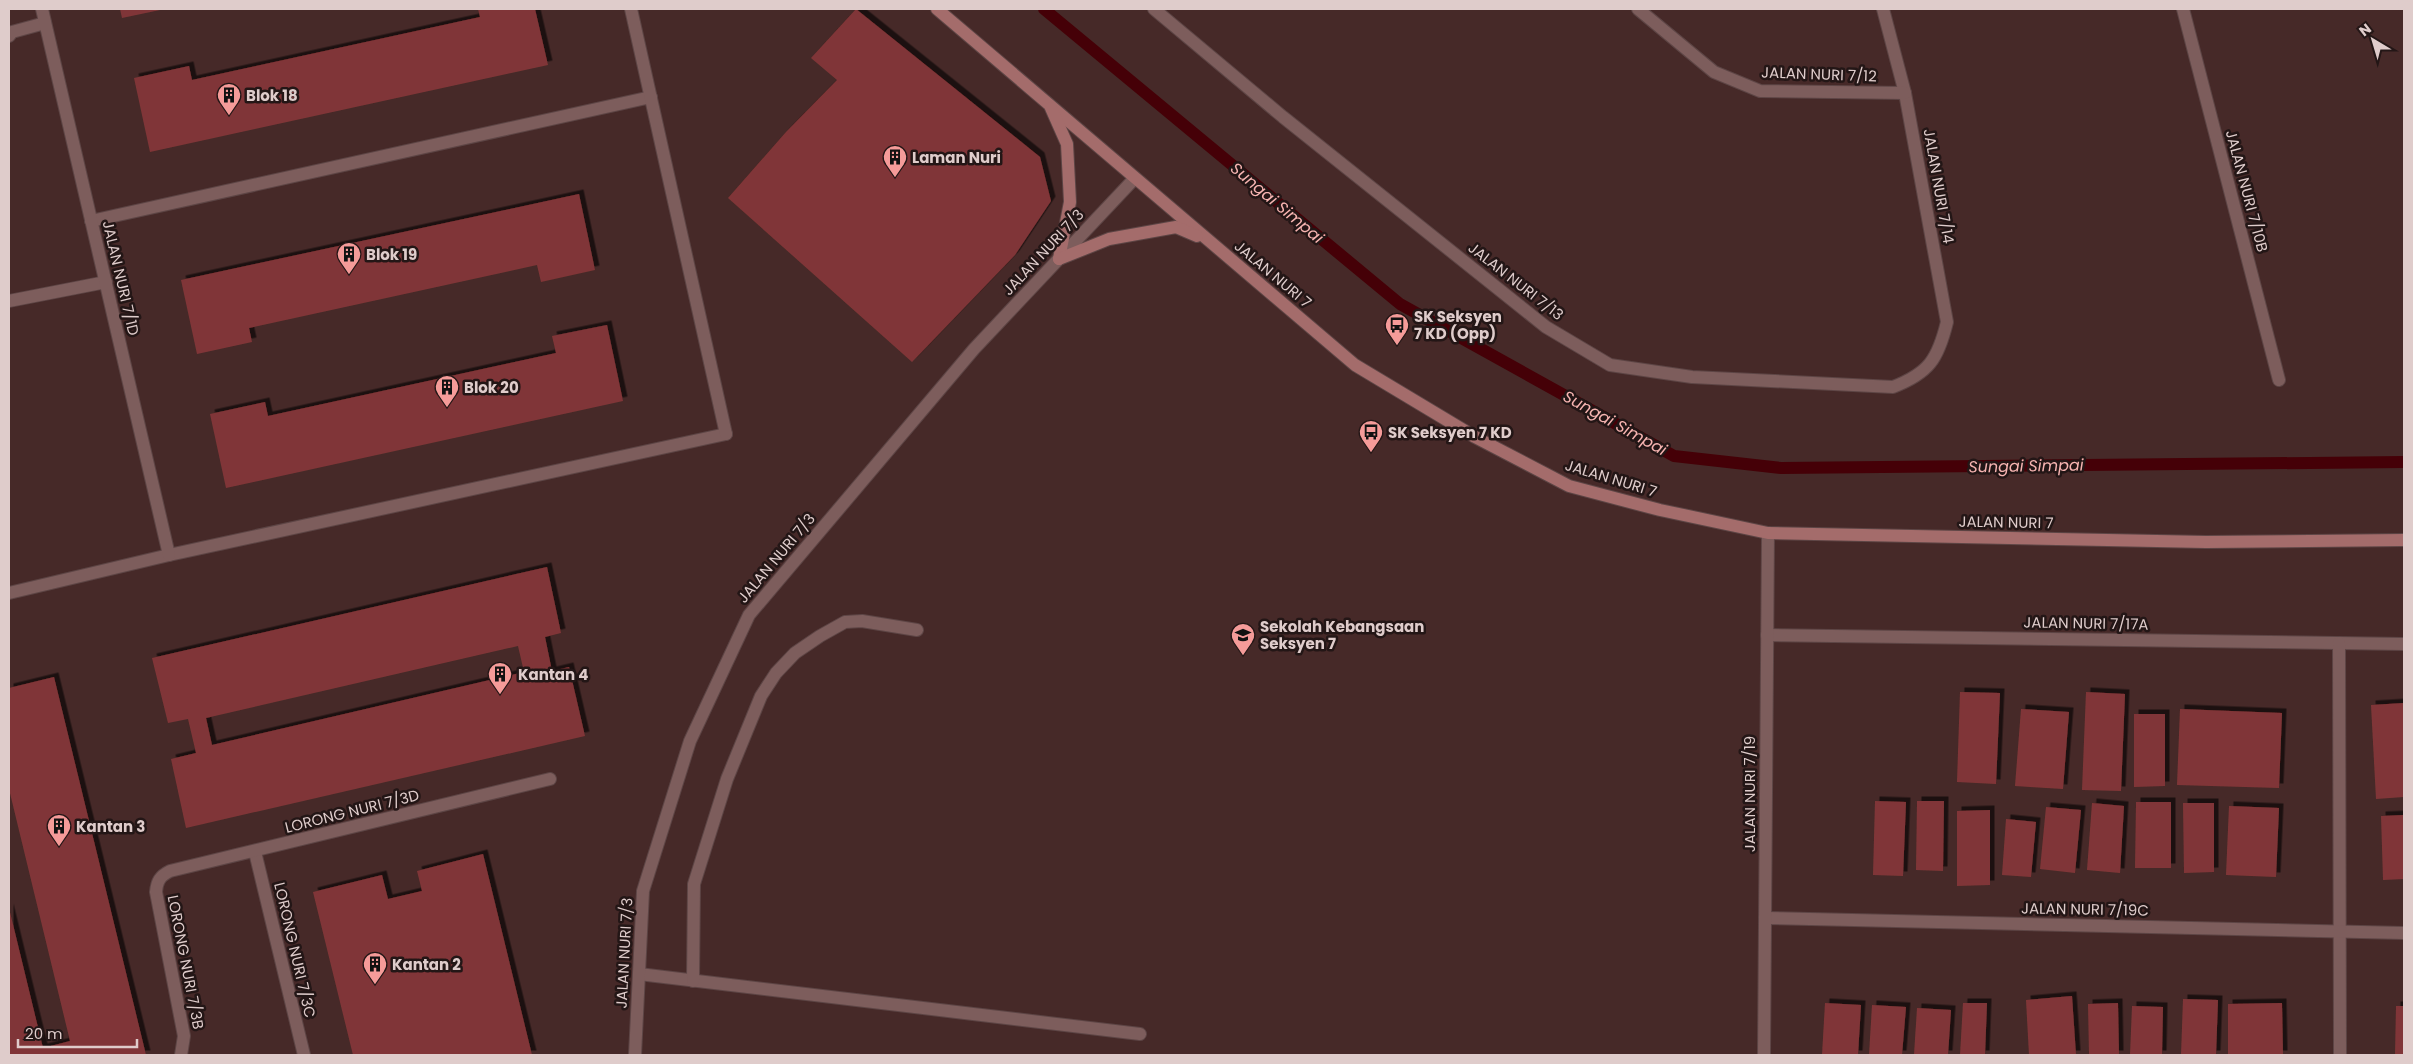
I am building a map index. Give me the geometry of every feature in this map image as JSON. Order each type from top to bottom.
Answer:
[{"type":"street","name":"JALAN NURI 7/1D","points":[[42,9],[169,555]]},
{"type":"street","points":[[9,593],[169,555],[726,434],[632,9]]},
{"type":"street","name":"JALAN NURI 7","points":[[937,9],[1355,365],[1475,437],[1569,486],[1660,510],[1768,533],[2206,542],[2404,540]]},
{"type":"street","name":"JALAN NURI 7/13","points":[[1154,9],[1283,117],[1546,327],[1610,365],[1692,378],[1893,387],[1910,380],[1929,367]]},
{"type":"street","name":"JALAN NURI 7/12","points":[[1638,9],[1714,72],[1760,91],[1905,93]]},
{"type":"street","name":"JALAN NURI 7/14","points":[[1884,9],[1905,93],[1947,322],[1941,347],[1929,367]]},
{"type":"street","name":"JALAN NURI 7/10B","points":[[2183,9],[2279,380]]},
{"type":"street","points":[[10,33],[45,23]]},
{"type":"street","points":[[91,221],[651,97]]},
{"type":"street","points":[[1049,105],[1067,144],[1070,202],[1059,259]]},
{"type":"street","name":"JALAN NURI 7/3","points":[[635,1055],[643,891],[690,740],[749,615],[974,349],[1135,178]]},
{"type":"street","points":[[1059,259],[1109,239],[1176,227],[1206,239]]},
{"type":"street","points":[[9,301],[106,282]]},
{"type":"street","name":"JALAN NURI 7/19","points":[[1764,1055],[1768,533]]},
{"type":"street","points":[[693,981],[694,884],[727,779],[761,696],[776,673],[795,653],[845,622],[862,621],[917,630]]},
{"type":"street","name":"JALAN NURI 7/17A","points":[[1767,635],[2404,644]]},
{"type":"street","points":[[2339,643],[2340,1055]]},
{"type":"street","name":"LORONG NURI 7/3D","points":[[162,876],[170,871],[255,852],[550,779]]},
{"type":"street","name":"LORONG NURI 7/3C","points":[[255,852],[304,1055]]},
{"type":"street","name":"LORONG NURI 7/3B","points":[[162,876],[156,883],[156,892],[184,1036],[181,1055]]},
{"type":"street","name":"JALAN NURI 7/19C","points":[[1765,918],[2404,933]]},
{"type":"street","points":[[639,974],[1140,1034]]},
{"type":"building","points":[[120,9],[160,9],[160,10],[122,18]]},
{"type":"building","name":"Blok 18","points":[[478,9],[535,9],[548,65],[150,152],[134,78],[189,66],[192,80],[480,17]]},
{"type":"building","name":"Laman Nuri","points":[[856,9],[1040,157],[1051,201],[1015,255],[912,362],[728,198],[786,132],[837,80],[811,58]]},
{"type":"building","name":"Blok 19","points":[[579,194],[595,270],[541,282],[537,265],[249,328],[252,342],[197,354],[181,280]]},
{"type":"building","name":"Blok 20","points":[[607,325],[623,401],[226,488],[210,414],[265,402],[268,416],[556,353],[552,336]]},
{"type":"building","name":"Kantan 4","points":[[547,567],[561,633],[545,637],[552,671],[569,667],[585,736],[186,828],[171,759],[196,753],[188,719],[168,723],[152,658]],"holes":[[[518,646],[524,672],[212,745],[206,718]]]},
{"type":"building","name":"Kantan 3","points":[[54,677],[146,1055],[9,1055],[9,908],[43,1048],[70,1041],[9,789],[9,688]]},
{"type":"building","points":[[1960,692],[2000,693],[1996,784],[1957,782]]},
{"type":"building","points":[[2086,692],[2125,694],[2121,791],[2082,790]]},
{"type":"building","points":[[2404,703],[2404,797],[2376,799],[2371,705]]},
{"type":"building","points":[[2021,709],[2069,712],[2063,789],[2015,786]]},
{"type":"building","points":[[2180,709],[2282,713],[2279,788],[2177,785]]},
{"type":"building","points":[[2134,714],[2165,714],[2165,786],[2134,787]]},
{"type":"building","points":[[1875,801],[1906,802],[1903,876],[1873,875]]},
{"type":"building","points":[[1917,801],[1944,801],[1943,871],[1916,870]]},
{"type":"building","points":[[2136,802],[2171,802],[2171,868],[2135,868]]},
{"type":"building","points":[[2092,803],[2124,806],[2120,873],[2087,870]]},
{"type":"building","points":[[2183,803],[2214,803],[2214,872],[2184,873]]},
{"type":"building","points":[[2229,806],[2279,808],[2276,877],[2226,875]]},
{"type":"building","points":[[2046,807],[2081,810],[2075,873],[2040,869]]},
{"type":"building","points":[[1990,810],[1990,885],[1957,886],[1957,811]]},
{"type":"building","points":[[2404,815],[2404,879],[2383,880],[2381,816]]},
{"type":"building","points":[[2006,819],[2036,822],[2031,877],[2002,875]]},
{"type":"building","name":"Kantan 2","points":[[483,854],[532,1055],[353,1055],[313,892],[382,875],[388,899],[422,891],[417,871]]},
{"type":"building","points":[[2072,996],[2076,1055],[2029,1055],[2026,1000]]},
{"type":"building","points":[[2183,999],[2218,1000],[2216,1055],[2181,1055]]},
{"type":"building","points":[[1825,1003],[1861,1005],[1858,1055],[1822,1055]]},
{"type":"building","points":[[1963,1003],[1987,1003],[1985,1055],[1960,1055]]},
{"type":"building","points":[[2118,1003],[2119,1055],[2089,1055],[2088,1004]]},
{"type":"building","points":[[2282,1003],[2283,1055],[2228,1055],[2228,1004]]},
{"type":"building","points":[[1872,1005],[1906,1007],[1902,1055],[1869,1055]]},
{"type":"building","points":[[2132,1006],[2163,1007],[2162,1055],[2130,1055]]},
{"type":"building","points":[[2396,1006],[2404,1006],[2404,1055],[2395,1055]]},
{"type":"building","points":[[1917,1008],[1951,1010],[1948,1055],[1914,1055]]},
{"type":"waterway","name":"Sungai Simpai","points":[[1044,9],[1400,304],[1674,456],[1781,468],[2404,462]]},
{"type":"place","name":"Blok 18","points":[[229,116]]},
{"type":"place","name":"Laman Nuri","points":[[895,178]]},
{"type":"place","name":"Blok 19","points":[[349,275]]},
{"type":"place","name":"SK Seksyen 7 KD (Opp)","points":[[1397,346]]},
{"type":"place","name":"Blok 20","points":[[447,408]]},
{"type":"place","name":"SK Seksyen 7 KD","points":[[1371,453]]},
{"type":"place","name":"Sekolah Kebangsaan Seksyen 7","points":[[1243,656]]},
{"type":"place","name":"Kantan 4","points":[[500,695]]},
{"type":"place","name":"Kantan 3","points":[[59,847]]},
{"type":"place","name":"Kantan 2","points":[[375,985]]}]
